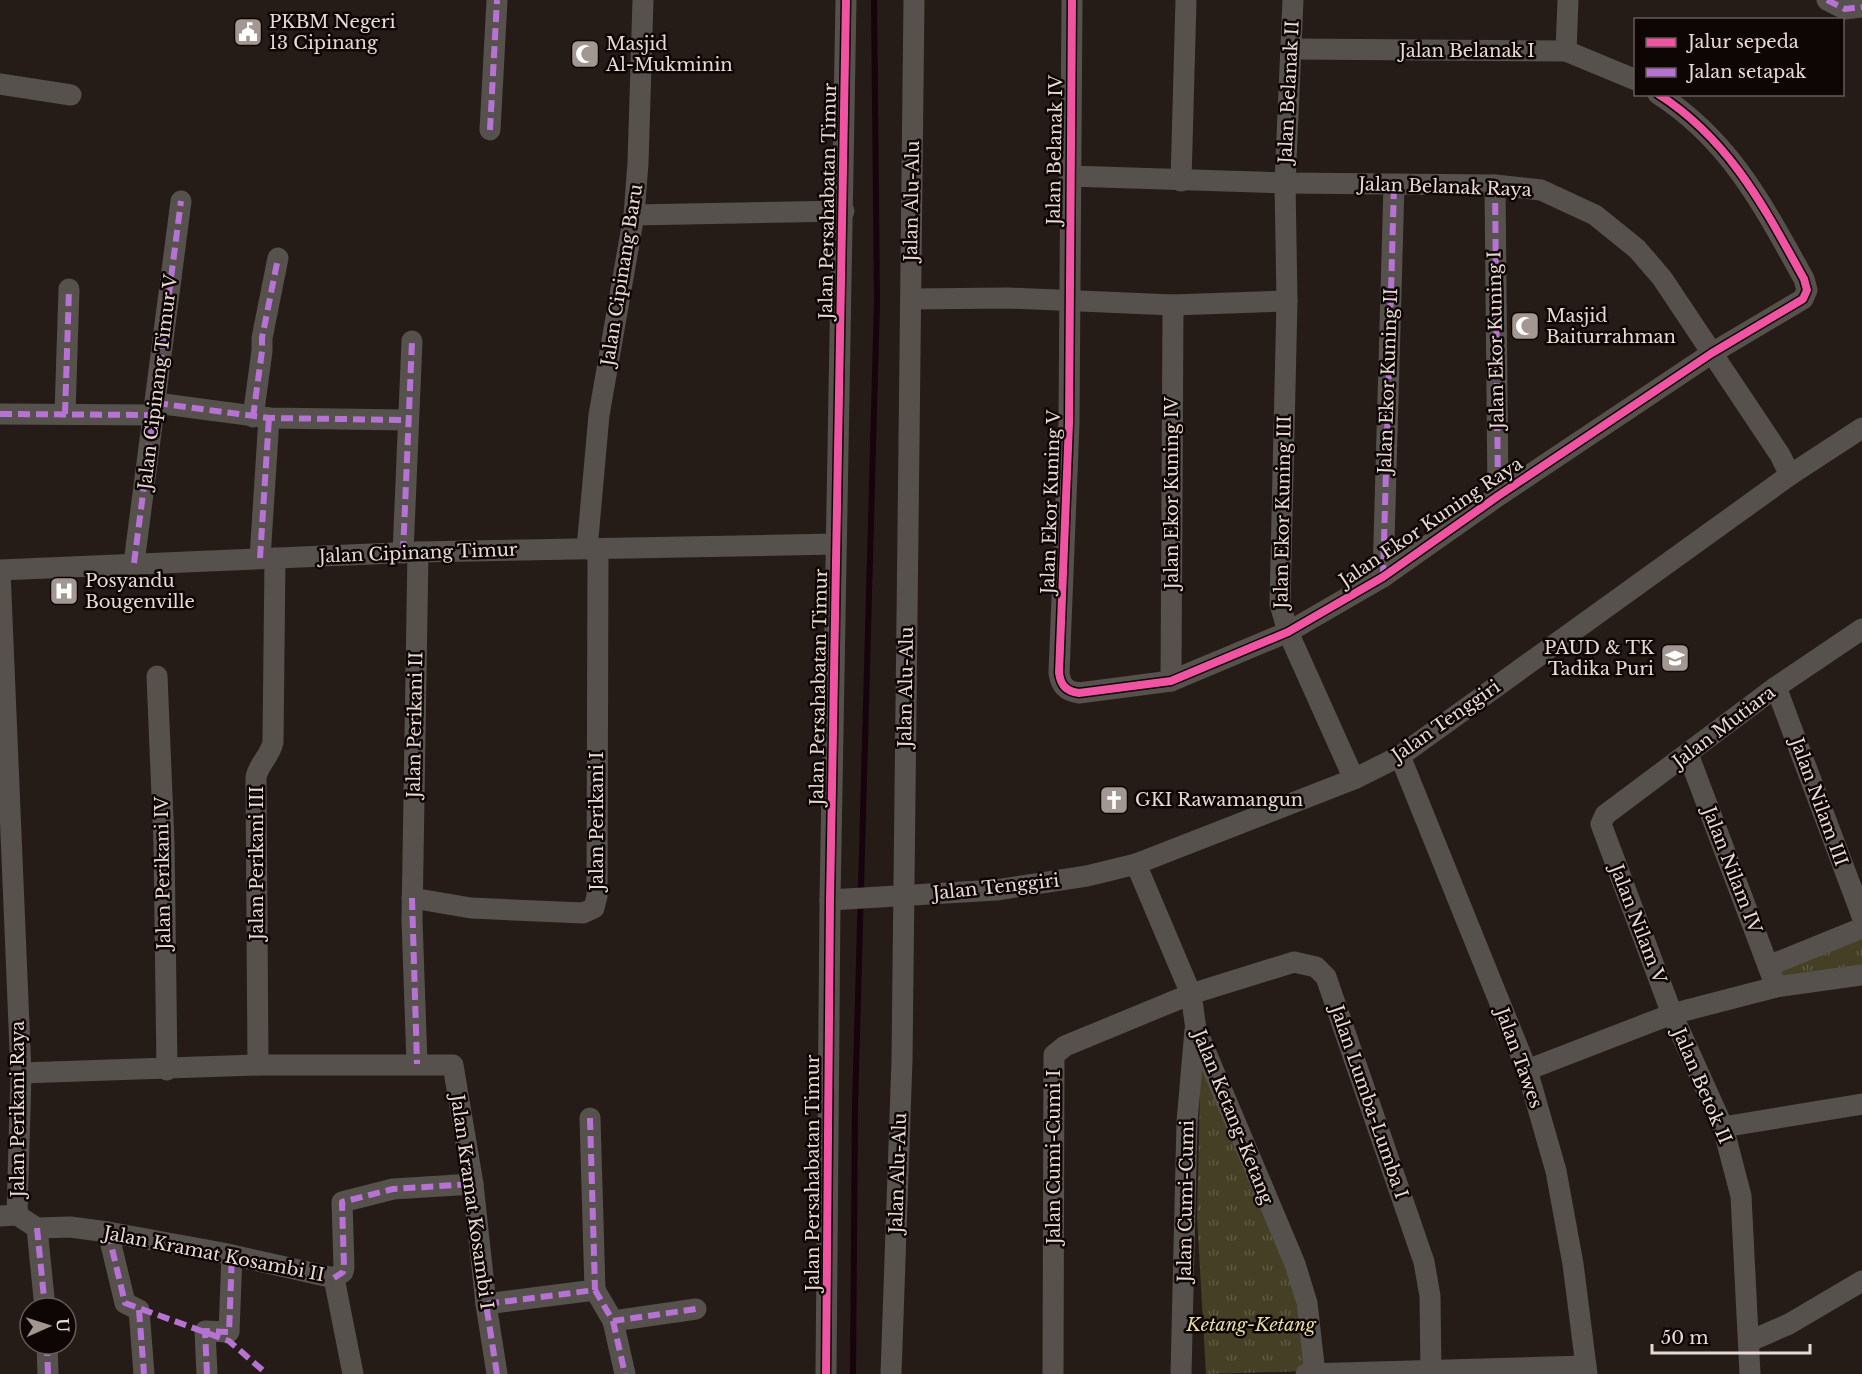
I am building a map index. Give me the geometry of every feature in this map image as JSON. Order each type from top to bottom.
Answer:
[{"type":"street","points":[[490,130],[497,0]]},
{"type":"street","name":"Jalan Cipinang Baru","points":[[592,549],[599,415],[634,214],[638,163],[643,0]]},
{"type":"street","name":"Jalan Persahabatan Timur","points":[[826,1374],[837,899],[836,544],[844,211],[846,0]]},
{"type":"street","name":"Jalan Alu-Alu","points":[[891,1374],[902,1060],[892,897],[911,299],[914,0]]},
{"type":"street","name":"Jalan Belanak IV","points":[[1069,299],[1072,0]]},
{"type":"street","points":[[1181,181],[1186,0]]},
{"type":"street","name":"Jalan Belanak II","points":[[1285,183],[1293,0]]},
{"type":"street","points":[[1566,51],[1568,0]]},
{"type":"street","points":[[1827,0],[1845,9],[1862,8]]},
{"type":"street","name":"Jalan Belanak I","points":[[1292,50],[1566,51],[1634,80]]},
{"type":"street","points":[[0,84],[71,95]]},
{"type":"street","points":[[1661,96],[1679,108],[1718,143],[1756,191],[1804,279],[1807,290],[1803,299],[1712,353]]},
{"type":"street","name":"Jalan Belanak Raya","points":[[1070,176],[1181,181],[1495,185],[1541,190],[1595,215],[1637,249],[1662,278],[1780,455],[1790,476]]},
{"type":"street","name":"Jalan Ekor Kuning III","points":[[1285,183],[1287,301],[1280,604],[1288,632],[1354,779]]},
{"type":"street","name":"Jalan Ekor Kuning II","points":[[1383,577],[1394,185]]},
{"type":"street","name":"Jalan Ekor Kuning I","points":[[1495,185],[1498,496]]},
{"type":"street","name":"Jalan Cipinang Timur V","points":[[134,563],[181,201]]},
{"type":"street","points":[[634,214],[844,211]]},
{"type":"street","name":"Jalan Perikani III","points":[[258,1065],[256,778],[258,768],[272,750],[273,742],[261,417],[262,338],[278,258]]},
{"type":"street","points":[[64,414],[69,290]]},
{"type":"street","points":[[911,299],[1069,299],[1173,305],[1287,301]]},
{"type":"street","name":"Jalan Ekor Kuning V","points":[[1069,299],[1070,423],[1059,673],[1063,686],[1069,692],[1079,693]]},
{"type":"street","name":"Jalan Ekor Kuning IV","points":[[1172,681],[1173,305]]},
{"type":"street","name":"Jalan Perikani II","points":[[412,341],[408,420],[411,552],[412,898],[417,1064]]},
{"type":"street","name":"Jalan Ekor Kuning Raya","points":[[1079,693],[1172,681],[1288,632],[1383,577],[1498,496],[1712,353]]},
{"type":"street","points":[[0,414],[64,414],[155,409],[261,417],[408,420]]},
{"type":"street","name":"Jalan Tenggiri","points":[[837,899],[996,890],[1087,876],[1136,864],[1354,779],[1400,756],[1790,476],[1862,428]]},
{"type":"street","name":"Jalan Cipinang Timur","points":[[0,570],[411,552],[836,544]]},
{"type":"street","name":"Jalan Perikani I","points":[[412,898],[470,917],[583,913],[590,911],[597,902],[592,549]]},
{"type":"street","name":"Jalan Perikani Raya","points":[[0,570],[21,1073],[9,1215]]},
{"type":"street","name":"Jalan Mutiara","points":[[1604,835],[1601,824],[1605,815],[1776,687],[1861,632]]},
{"type":"street","name":"Jalan Perikani IV","points":[[157,676],[164,843],[167,1070]]},
{"type":"street","name":"Jalan Nilam III","points":[[1776,687],[1862,916]]},
{"type":"street","name":"Jalan Nilam IV","points":[[1688,754],[1776,987]]},
{"type":"street","name":"Jalan Tawes","points":[[1400,756],[1527,1070],[1556,1171],[1573,1264],[1586,1370]]},
{"type":"street","name":"Jalan Nilam V","points":[[1604,835],[1672,1014]]},
{"type":"street","name":"Jalan Ketang-Ketang","points":[[1136,864],[1191,994],[1196,1029],[1294,1264],[1307,1303],[1315,1374]]},
{"type":"street","points":[[1768,966],[1862,928]]},
{"type":"street","name":"Jalan Lumba-Lumba I","points":[[1191,994],[1294,962],[1316,967],[1326,977],[1424,1262],[1430,1296],[1431,1372]]},
{"type":"street","points":[[1527,1070],[1672,1014],[1776,987],[1862,975]]},
{"type":"street","name":"Jalan Cumi-Cumi I","points":[[1053,1374],[1054,1055],[1065,1046],[1191,994]]},
{"type":"street","name":"Jalan Betok II","points":[[1672,1014],[1723,1127],[1741,1196],[1750,1374]]},
{"type":"street","name":"Jalan Cumi-Cumi","points":[[1181,1374],[1187,1122],[1196,1029]]},
{"type":"street","points":[[21,1073],[167,1070],[258,1065],[417,1064]]},
{"type":"street","name":"Jalan Kramat Kosambi I","points":[[417,1064],[453,1065],[473,1184],[486,1304],[497,1374]]},
{"type":"street","points":[[1723,1127],[1862,1104]]},
{"type":"street","points":[[590,1118],[595,1290],[613,1321],[625,1374]]},
{"type":"street","points":[[334,1278],[343,1272],[345,1267],[342,1202],[393,1189],[473,1184]]},
{"type":"street","points":[[9,1215],[37,1228],[44,1296]]},
{"type":"street","name":"Jalan Kramat Kosambi II","points":[[37,1228],[70,1227],[108,1232],[232,1255],[334,1278],[353,1374]]},
{"type":"street","points":[[108,1232],[125,1303],[139,1310],[144,1374]]},
{"type":"street","points":[[207,1374],[205,1332],[229,1332],[232,1255]]},
{"type":"street","points":[[1750,1341],[1789,1324],[1862,1281]]},
{"type":"street","points":[[486,1304],[595,1290]]},
{"type":"street","points":[[613,1321],[696,1309]]},
{"type":"street","points":[[47,1356],[48,1374]]},
{"type":"street","points":[[1306,1374],[1586,1370]]},
{"type":"green space","points":[[1862,932],[1862,974],[1784,979],[1776,963]]},
{"type":"green space","name":"Ketang-Ketang","points":[[1201,1051],[1289,1266],[1309,1371],[1206,1374],[1197,1217]]},
{"type":"waterway","points":[[853,1374],[855,1108],[877,301],[874,0]]},
{"type":"marked path","points":[[490,130],[497,0]]},
{"type":"marked path","points":[[1827,0],[1845,9],[1862,7]]},
{"type":"marked path","points":[[1383,577],[1394,185]]},
{"type":"marked path","points":[[1495,185],[1498,496]]},
{"type":"marked path","points":[[134,563],[181,201]]},
{"type":"marked path","points":[[253,417],[262,338],[278,258]]},
{"type":"marked path","points":[[65,414],[69,289]]},
{"type":"marked path","points":[[403,553],[412,341]]},
{"type":"marked path","points":[[156,403],[269,418],[408,420]]},
{"type":"marked path","points":[[0,414],[155,415]]},
{"type":"marked path","points":[[260,558],[269,418]]},
{"type":"marked path","points":[[412,898],[417,1064]]},
{"type":"marked path","points":[[590,1118],[595,1290]]},
{"type":"marked path","points":[[334,1278],[343,1272],[344,1267],[342,1202],[393,1189],[473,1184]]},
{"type":"marked path","points":[[37,1228],[44,1296]]},
{"type":"marked path","points":[[108,1232],[125,1303],[229,1341],[267,1374]]},
{"type":"marked path","points":[[207,1374],[205,1331],[229,1332],[232,1255]]},
{"type":"marked path","points":[[497,1374],[486,1304],[595,1290],[613,1321],[696,1309]]},
{"type":"marked path","points":[[139,1310],[144,1374]]},
{"type":"marked path","points":[[613,1321],[625,1374]]},
{"type":"marked path","points":[[47,1356],[48,1374]]},
{"type":"cycle path","points":[[826,1374],[830,900],[846,0]]},
{"type":"cycle path","points":[[1072,0],[1069,423],[1059,673],[1065,687],[1079,693],[1171,681],[1288,632],[1383,577],[1498,496],[1712,353],[1803,299],[1807,290],[1804,279],[1743,177],[1706,132],[1661,96]]},
{"type":"place","name":"PKBM Negeri 13 Cipinang","points":[[248,32]]},
{"type":"place","name":"Masjid Al-Mukminin","points":[[585,54]]},
{"type":"place","name":"Masjid Baiturrahman","points":[[1525,326]]},
{"type":"place","name":"Posyandu Bougenville","points":[[64,591]]},
{"type":"place","name":"PAUD & TK Tadika Puri","points":[[1675,658]]},
{"type":"place","name":"GKI Rawamangun","points":[[1114,800]]}]
